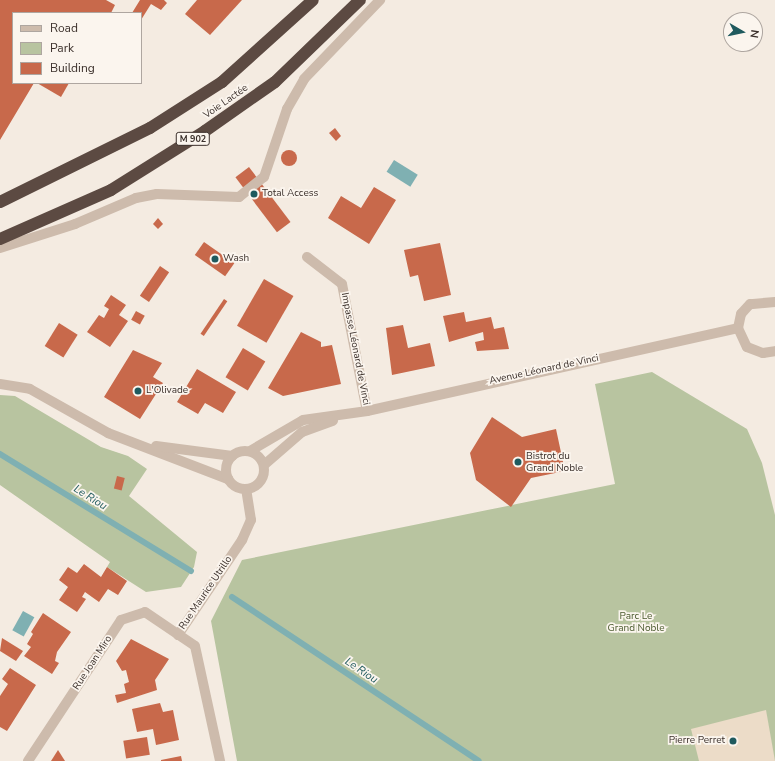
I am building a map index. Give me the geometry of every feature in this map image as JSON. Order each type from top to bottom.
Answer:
[{"type":"highway","name":"Voie Lactée","points":[[0,202],[150,128],[216,86],[314,0]]},
{"type":"highway","name":"Voie Lactée","points":[[0,239],[110,190],[205,131],[275,82],[360,0]]},
{"type":"street","points":[[0,248],[75,224],[136,198],[157,194],[239,196],[264,177],[287,109],[304,79],[380,0]]},
{"type":"street","name":"Impasse Léonard de Vinci","points":[[307,257],[342,284],[367,411]]},
{"type":"street","points":[[775,301],[750,304],[741,314],[738,328],[747,347],[763,354],[775,351]]},
{"type":"street","name":"Avenue Léonard de Vinci","points":[[264,465],[302,432],[350,415],[738,328]]},
{"type":"street","points":[[0,384],[30,389],[94,426],[228,479],[239,489],[246,490],[263,478],[264,465],[250,451],[232,456],[138,443]]},
{"type":"street","name":"Avenue Léonard de Vinci","points":[[250,451],[303,420],[350,415]]},
{"type":"street","points":[[228,479],[226,467],[232,456]]},
{"type":"street","name":"Rue Maurice Utrillo","points":[[220,761],[195,646],[178,635],[242,540],[250,520],[246,490]]},
{"type":"street","name":"Rue Joan Miro","points":[[28,761],[121,620],[145,612],[178,635]]},
{"type":"green space","name":"Parc Le Grand Noble","points":[[652,372],[747,429],[762,463],[775,515],[775,761],[237,761],[211,621],[242,560],[615,484],[595,384]]},
{"type":"green space","points":[[0,395],[15,396],[101,447],[128,456],[147,469],[129,496],[197,552],[194,567],[181,587],[146,592],[107,567],[110,562],[0,485]]},
{"type":"shaded area","name":"Pierre Perret","points":[[766,710],[775,761],[699,761],[691,729]]},
{"type":"water","points":[[394,160],[418,175],[410,187],[387,172]]},
{"type":"water","points":[[23,611],[34,617],[24,637],[12,630]]},
{"type":"building","points":[[0,0],[106,0],[115,5],[112,12],[12,12],[12,84],[33,84],[0,140]]},
{"type":"building","points":[[140,0],[164,0],[167,3],[161,10],[151,4],[142,18],[142,12],[133,12]]},
{"type":"building","points":[[197,0],[242,0],[210,35],[185,14]]},
{"type":"building","points":[[39,84],[68,84],[61,97]]},
{"type":"building","points":[[335,128],[341,136],[336,141],[329,133]]},
{"type":"building","points":[[289,150],[296,155],[297,158],[292,165],[289,166],[282,161],[281,158],[286,151]]},
{"type":"building","points":[[249,167],[291,222],[277,232],[235,177]]},
{"type":"building","points":[[374,187],[396,200],[369,244],[328,218],[341,196],[361,208]]},
{"type":"building","points":[[158,218],[163,224],[158,229],[153,224]]},
{"type":"building","name":"Wash","points":[[204,242],[234,263],[225,276],[195,255]]},
{"type":"building","points":[[440,243],[451,295],[424,301],[418,275],[410,277],[404,250]]},
{"type":"building","points":[[160,266],[169,272],[149,302],[140,296]]},
{"type":"building","points":[[264,279],[293,296],[266,343],[237,326]]},
{"type":"building","points":[[111,295],[126,305],[119,315],[128,321],[110,347],[87,332],[99,315],[104,318],[109,309],[104,306]]},
{"type":"building","points":[[224,299],[227,301],[204,336],[201,334]]},
{"type":"building","points":[[136,311],[145,316],[140,325],[131,320]]},
{"type":"building","points":[[464,312],[466,322],[491,317],[494,329],[504,327],[509,349],[477,351],[475,342],[484,340],[483,332],[449,342],[443,316]]},
{"type":"building","points":[[59,323],[78,335],[63,358],[45,346]]},
{"type":"building","points":[[403,325],[408,348],[430,343],[435,366],[392,375],[386,328]]},
{"type":"building","points":[[301,332],[321,342],[321,347],[332,345],[341,384],[283,396],[268,388]]},
{"type":"building","points":[[243,348],[265,361],[248,391],[225,377]]},
{"type":"building","points":[[133,350],[162,363],[153,377],[163,383],[140,419],[104,397]]},
{"type":"building","points":[[197,369],[236,392],[223,413],[205,403],[198,414],[177,402]]},
{"type":"building","name":"Bistrot du Grand Noble","points":[[492,417],[522,437],[556,429],[565,471],[531,478],[511,507],[476,480],[470,453]]},
{"type":"building","points":[[117,476],[125,478],[122,491],[114,489]]},
{"type":"building","points":[[84,564],[101,577],[107,567],[127,581],[118,595],[108,589],[99,602],[85,592],[82,597],[86,599],[77,612],[59,600],[68,587],[59,580],[68,567],[77,573]]},
{"type":"building","points":[[43,613],[71,632],[57,652],[55,661],[59,663],[52,674],[24,656],[31,647],[27,644],[33,634],[31,632]]},
{"type":"building","points":[[2,638],[23,651],[16,661],[0,651]]},
{"type":"building","points":[[131,639],[169,659],[155,680],[157,690],[117,703],[115,695],[126,693],[124,684],[129,682],[126,670],[122,671],[116,661]]},
{"type":"building","points":[[10,668],[36,685],[7,731],[0,727],[0,696],[8,684],[2,679]]},
{"type":"building","points":[[160,703],[163,712],[173,710],[179,740],[156,745],[153,729],[137,732],[132,709]]},
{"type":"building","points":[[147,737],[150,755],[126,759],[123,741]]},
{"type":"building","points":[[58,750],[65,761],[51,761]]},
{"type":"building","points":[[181,756],[182,761],[161,761],[161,760]]},
{"type":"waterway","name":"Le Riou","points":[[0,454],[191,571]]},
{"type":"waterway","name":"Le Riou","points":[[232,597],[479,761]]},
{"type":"place","name":"Total Access","points":[[254,194]]},
{"type":"place","name":"Wash","points":[[215,259]]},
{"type":"place","name":"L'Olivade","points":[[138,391]]},
{"type":"place","name":"Bistrot du Grand Noble","points":[[518,462]]},
{"type":"place","name":"Pierre Perret","points":[[733,741]]}]
